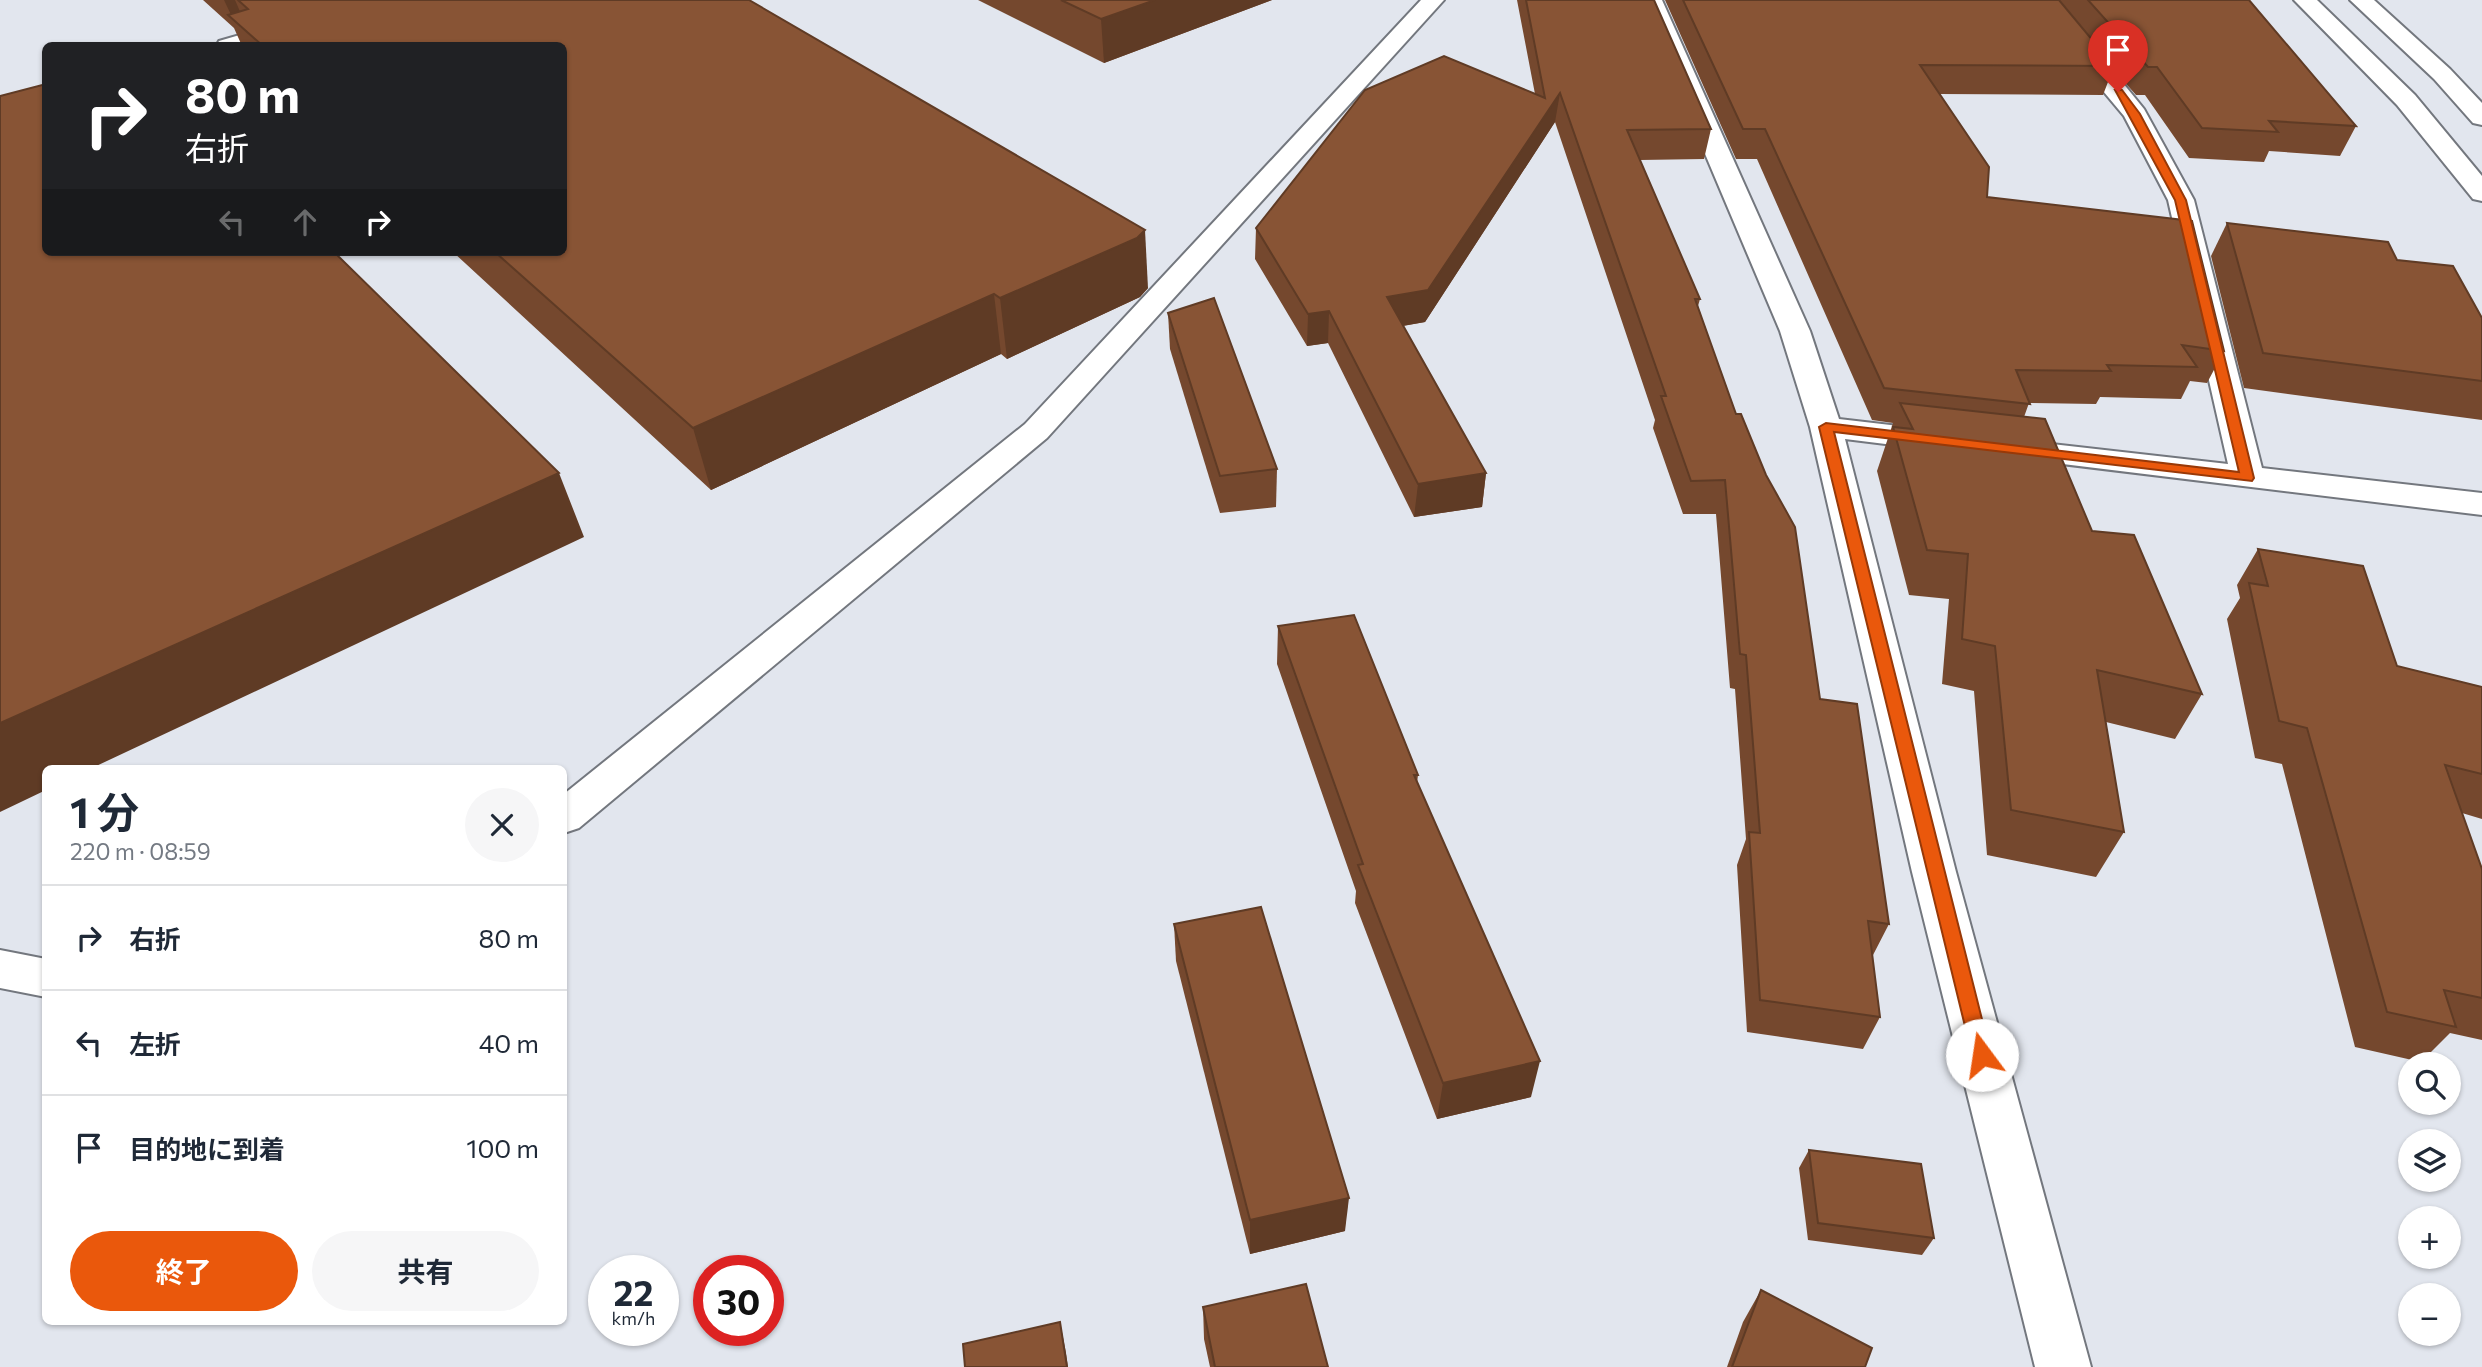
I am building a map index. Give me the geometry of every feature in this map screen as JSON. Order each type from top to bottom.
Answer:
[{"type":"street","points":[[241,42],[384,0]]},
{"type":"street","points":[[567,815],[1036,431],[1433,0]]},
{"type":"street","points":[[1651,0],[1795,331],[1826,427],[1934,872],[2063,1367]]},
{"type":"street","points":[[2038,0],[2084,50],[2135,114],[2181,200],[2248,478]]},
{"type":"street","points":[[2305,0],[2406,100],[2482,193]]},
{"type":"street","points":[[2361,0],[2442,74],[2482,118]]},
{"type":"street","points":[[1826,427],[2482,504]]},
{"type":"street","points":[[0,969],[42,977]]},
{"type":"building","points":[[238,0],[749,0],[1145,230],[1137,238],[1000,298],[994,294],[693,428],[500,256],[567,256],[567,42],[258,42],[228,15],[248,9]]},
{"type":"building","points":[[1061,0],[1155,0],[1101,19]]},
{"type":"building","points":[[1526,0],[1654,0],[1711,129],[1627,130],[1700,299],[1695,299],[1736,414],[1741,414],[1766,475],[1795,527],[1820,699],[1857,704],[1889,924],[1868,921],[1880,1017],[1760,1000],[1749,832],[1760,833],[1746,655],[1740,654],[1725,480],[1691,481],[1661,396],[1666,396],[1560,93],[1428,290],[1387,297],[1486,473],[1418,484],[1329,311],[1308,314],[1256,228],[1365,90],[1444,56],[1545,98]]},
{"type":"building","points":[[1683,0],[2059,0],[2114,66],[1920,65],[1989,167],[1987,197],[2192,221],[2224,351],[2182,345],[2197,367],[2107,365],[2111,371],[2016,370],[2030,404],[1884,388],[1765,129],[1743,129]]},
{"type":"building","points":[[2088,0],[2249,0],[2356,126],[2269,121],[2278,132],[2202,128],[2157,67],[2148,67]]},
{"type":"building","points":[[42,85],[42,256],[338,256],[559,473],[0,723],[0,96]]},
{"type":"building","points":[[2227,223],[2388,242],[2397,260],[2453,266],[2482,318],[2482,381],[2263,353]]},
{"type":"building","points":[[1214,298],[1277,469],[1220,476],[1168,313]]},
{"type":"building","points":[[1900,403],[2045,419],[2092,531],[2134,535],[2202,694],[2097,670],[2124,832],[2011,810],[1995,646],[1962,639],[1968,554],[1927,550],[1893,427],[1913,429]]},
{"type":"building","points":[[2258,549],[2363,566],[2397,666],[2482,687],[2482,774],[2445,765],[2482,869],[2482,998],[2444,990],[2456,1027],[2387,1012],[2307,728],[2279,721],[2249,583],[2268,586]]},
{"type":"building","points":[[1354,615],[1418,775],[1414,775],[1540,1061],[1443,1083],[1358,865],[1363,864],[1278,626]]},
{"type":"building","points":[[1261,907],[1349,1198],[1250,1220],[1174,924]]},
{"type":"building","points":[[1809,1150],[1921,1164],[1934,1238],[1818,1223]]},
{"type":"building","points":[[1306,1284],[1328,1367],[1215,1367],[1203,1307]]},
{"type":"building","points":[[1761,1290],[1872,1348],[1865,1367],[1732,1367]]},
{"type":"building","points":[[1060,1322],[1067,1367],[965,1367],[963,1344]]},
{"type":"route","points":[[1982,1055],[1934,872],[1826,427],[2248,478],[2211,335],[2181,200],[2135,114],[2118,92]]}]
